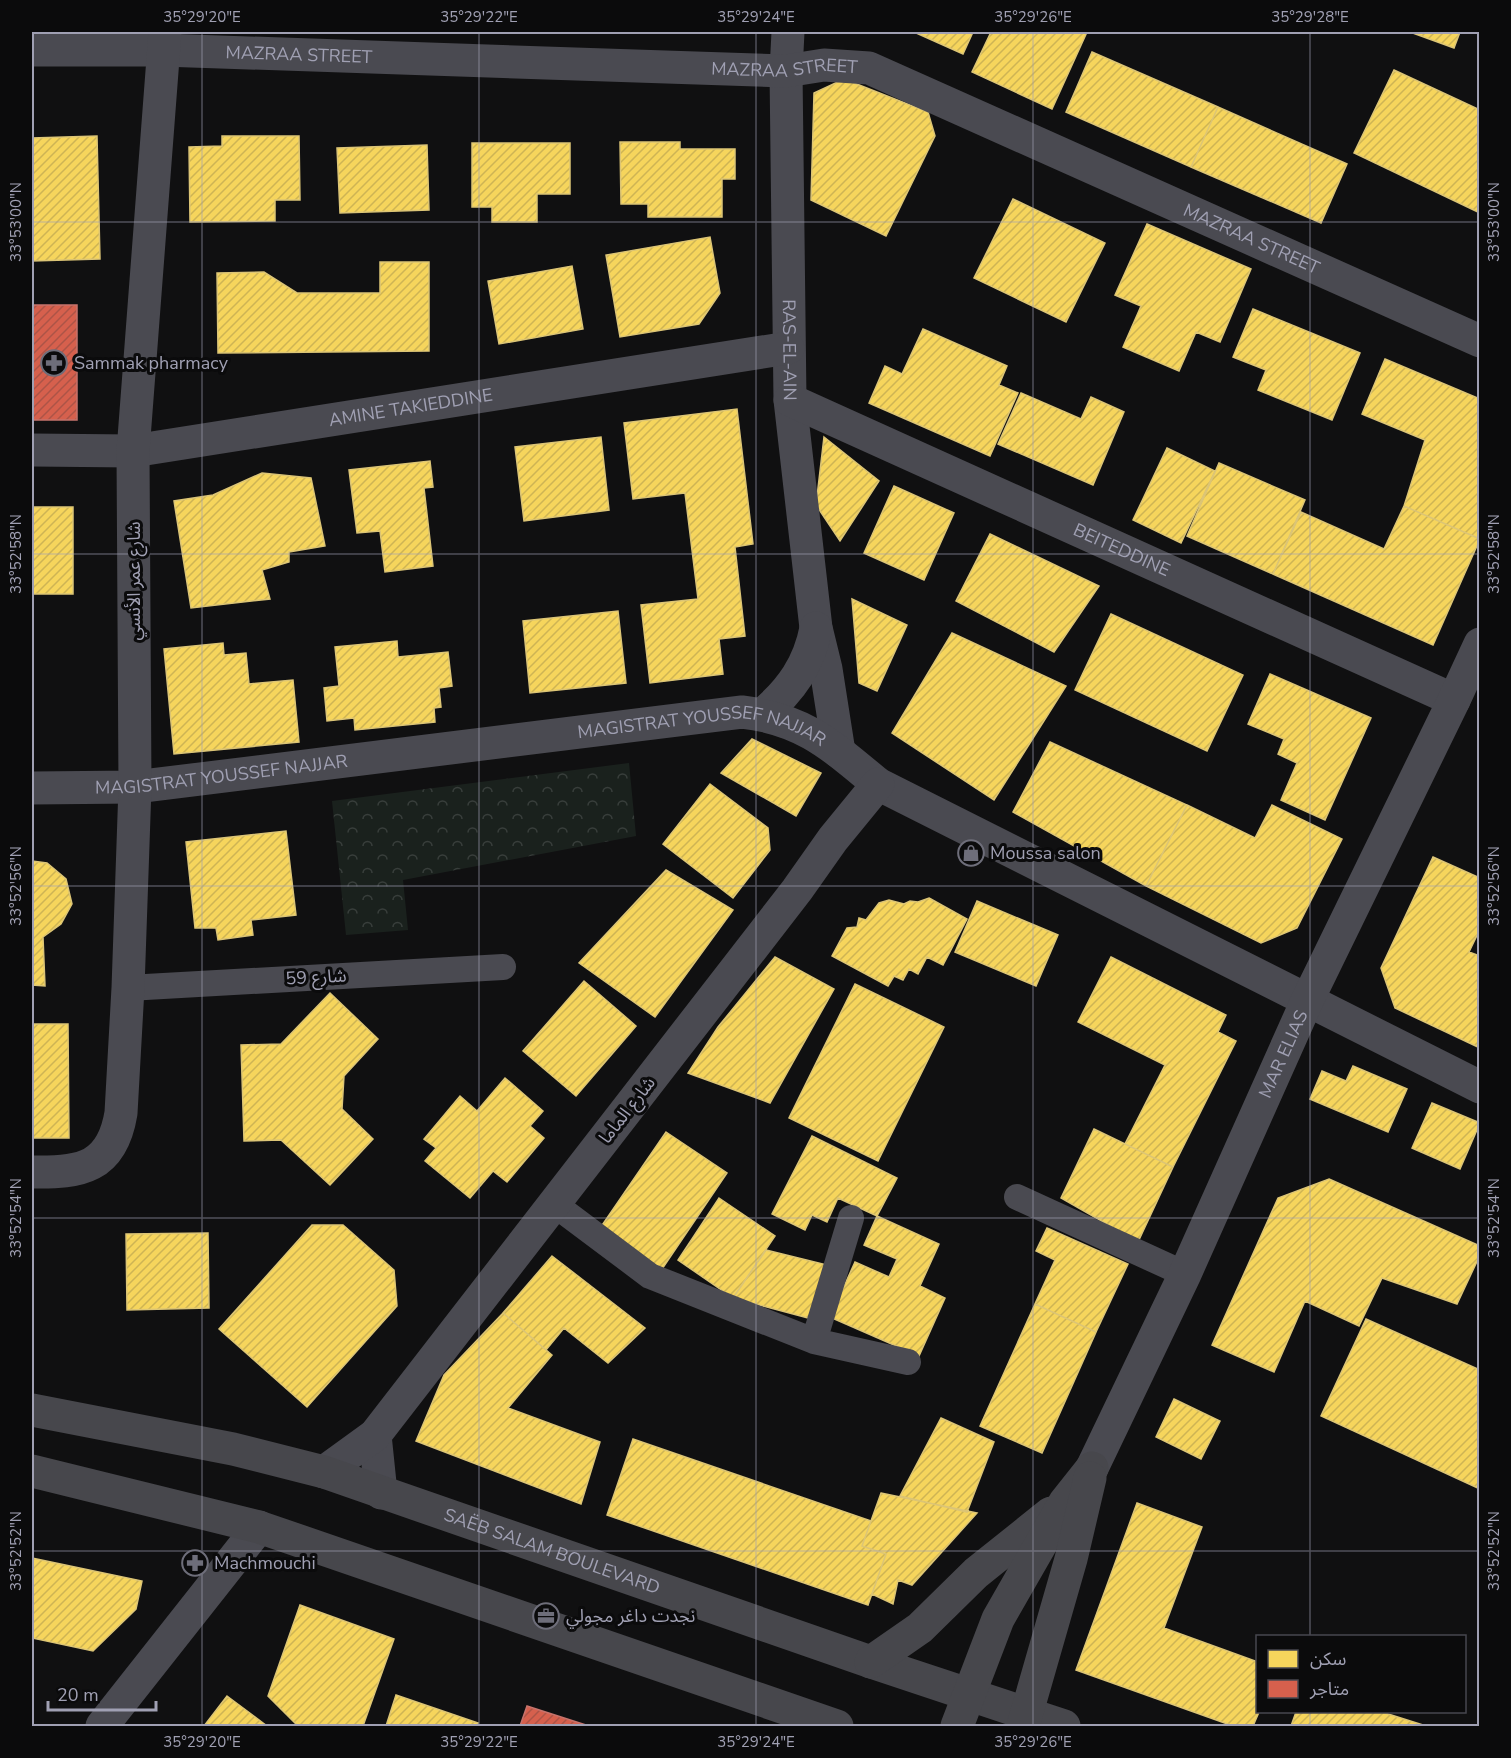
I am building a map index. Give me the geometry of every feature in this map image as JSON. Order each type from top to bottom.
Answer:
[{"type":"highway","points":[[32,1399],[67,1417]]},
{"type":"highway","name":"SAËB SALAM BOULEVARD","points":[[32,1410],[233,1449],[324,1472],[968,1695],[1025,1720],[1064,1726]]},
{"type":"highway","points":[[957,1726],[998,1619],[1065,1502],[1092,1467]]},
{"type":"highway","points":[[1025,1720],[1071,1559],[1092,1467]]},
{"type":"highway","points":[[37,1473],[259,1527],[819,1724]]},
{"type":"highway","points":[[871,1662],[920,1628],[976,1573],[1065,1502]]},
{"type":"street","name":"RAS-EL-AIN","points":[[788,32],[786,71],[790,400],[816,628],[828,680],[839,752]]},
{"type":"street","name":"MAZRAA STREET","points":[[32,50],[163,41],[786,71],[824,65],[869,68],[1479,340]]},
{"type":"street","name":"شارع عمر الأنسي","points":[[32,1172],[68,1172],[96,1160],[107,1152],[114,1142],[121,1113],[135,787],[133,451],[163,41]]},
{"type":"street","name":"AMINE TAKIEDDINE","points":[[32,450],[133,451],[788,348]]},
{"type":"street","name":"BEITEDDINE","points":[[790,400],[1454,700]]},
{"type":"street","name":"RAS-EL-AIN","points":[[763,714],[782,698],[797,678],[812,646],[816,628]]},
{"type":"street","name":"MAR ELIAS","points":[[1092,1467],[1185,1274],[1307,1001],[1479,644]]},
{"type":"street","name":"MAGISTRAT YOUSSEF NAJJAR","points":[[32,788],[135,787],[742,712],[763,714],[790,722],[816,735],[878,784],[1479,1088]]},
{"type":"street","name":"شارع الماما","points":[[324,1472],[375,1435],[797,890],[833,839],[878,784]]},
{"type":"street","name":"شارع 59","points":[[128,988],[503,967]]},
{"type":"street","points":[[1017,1197],[1185,1274]]},
{"type":"street","points":[[554,1204],[650,1276],[814,1341],[908,1362]]},
{"type":"street","points":[[814,1341],[851,1218]]},
{"type":"street","points":[[375,1435],[381,1493]]},
{"type":"street","points":[[102,1726],[259,1527]]},
{"type":"green space","points":[[629,763],[636,836],[403,880],[408,930],[346,935],[332,801]]},
{"type":"building: سكن","points":[[914,32],[973,32],[963,54]]},
{"type":"building: سكن","points":[[991,32],[1087,32],[1052,109],[972,72]]},
{"type":"building: سكن","points":[[1410,32],[1460,32],[1454,48]]},
{"type":"building: سكن","points":[[1092,52],[1218,107],[1191,167],[1066,112]]},
{"type":"building: سكن","points":[[1394,70],[1480,110],[1480,213],[1354,153]]},
{"type":"building: سكن","points":[[844,79],[928,112],[935,136],[886,236],[811,200],[814,93]]},
{"type":"building: سكن","points":[[1218,107],[1347,164],[1321,223],[1191,167]]},
{"type":"building: سكن","points":[[97,136],[100,259],[32,261],[32,138]]},
{"type":"building: سكن","points":[[222,136],[299,136],[300,200],[275,200],[275,221],[190,222],[189,147],[222,146]]},
{"type":"building: سكن","points":[[620,142],[680,142],[680,149],[735,149],[735,179],[722,179],[722,217],[648,217],[648,204],[621,204]]},
{"type":"building: سكن","points":[[472,143],[570,143],[570,194],[537,194],[537,222],[492,222],[492,207],[472,207]]},
{"type":"building: سكن","points":[[427,145],[429,210],[340,213],[337,148]]},
{"type":"building: سكن","points":[[1013,199],[1105,243],[1066,322],[974,278]]},
{"type":"building: سكن","points":[[1147,224],[1251,269],[1220,342],[1196,332],[1179,371],[1123,347],[1141,306],[1115,295]]},
{"type":"building: سكن","points":[[710,237],[720,293],[699,324],[620,337],[606,255]]},
{"type":"building: سكن","points":[[380,262],[429,262],[429,351],[218,353],[217,273],[264,272],[297,293],[380,293]]},
{"type":"building: سكن","points":[[572,266],[583,329],[499,344],[488,281]]},
{"type":"building: سكن","points":[[1253,309],[1360,353],[1332,420],[1258,390],[1266,370],[1233,357]]},
{"type":"building: سكن","points":[[923,329],[1007,366],[999,385],[1018,393],[990,456],[869,403],[885,366],[902,374]]},
{"type":"building: سكن","points":[[1385,359],[1480,399],[1480,539],[1404,506],[1425,440],[1362,414]]},
{"type":"building: سكن","points":[[1021,393],[1081,419],[1091,397],[1124,412],[1093,485],[998,444]]},
{"type":"building: سكن","points":[[737,409],[753,544],[735,547],[745,636],[719,639],[723,674],[650,683],[641,605],[698,599],[685,493],[633,499],[624,423]]},
{"type":"building: سكن","points":[[601,437],[609,510],[524,521],[515,447]]},
{"type":"building: سكن","points":[[824,437],[879,481],[840,541],[816,505]]},
{"type":"building: سكن","points":[[1167,448],[1215,471],[1181,543],[1133,520]]},
{"type":"building: سكن","points":[[430,461],[433,487],[424,488],[433,566],[385,572],[380,531],[357,533],[349,470]]},
{"type":"building: سكن","points":[[1219,463],[1305,500],[1273,574],[1187,536]]},
{"type":"building: سكن","points":[[262,473],[311,478],[325,546],[289,552],[289,562],[262,570],[270,599],[191,608],[174,501],[213,495]]},
{"type":"building: سكن","points":[[894,486],[954,513],[924,580],[864,553]]},
{"type":"building: سكن","points":[[1404,506],[1480,539],[1433,645],[1273,574],[1301,512],[1384,549]]},
{"type":"building: سكن","points":[[32,507],[73,507],[73,594],[32,594]]},
{"type":"building: سكن","points":[[990,534],[1099,586],[1054,652],[956,601]]},
{"type":"building: سكن","points":[[852,599],[907,625],[877,691],[859,683]]},
{"type":"building: سكن","points":[[618,611],[626,683],[530,693],[523,621]]},
{"type":"building: سكن","points":[[1111,614],[1243,675],[1207,751],[1075,690]]},
{"type":"building: سكن","points":[[952,633],[1066,686],[994,800],[892,733]]},
{"type":"building: سكن","points":[[397,641],[398,657],[448,652],[452,686],[439,688],[441,707],[434,708],[435,722],[355,730],[354,718],[327,721],[324,688],[339,686],[335,647]]},
{"type":"building: سكن","points":[[223,643],[224,655],[246,653],[249,684],[293,680],[299,742],[174,754],[164,649]]},
{"type":"building: سكن","points":[[1270,674],[1371,718],[1325,820],[1281,800],[1297,763],[1278,754],[1284,739],[1248,724]]},
{"type":"building: سكن","points":[[752,739],[821,773],[796,816],[721,773]]},
{"type":"building: سكن","points":[[1050,742],[1187,805],[1146,886],[1013,812]]},
{"type":"building: سكن","points":[[710,784],[768,828],[770,850],[733,898],[663,844]]},
{"type":"building: سكن","points":[[1187,805],[1255,838],[1272,805],[1342,839],[1297,928],[1261,943],[1146,886]]},
{"type":"building: سكن","points":[[286,831],[296,915],[251,920],[253,935],[218,940],[216,928],[195,928],[186,842]]},
{"type":"building: سكن","points":[[1433,857],[1480,878],[1480,929],[1469,952],[1480,956],[1480,1048],[1395,1008],[1381,968]]},
{"type":"building: سكن","points":[[32,861],[47,863],[66,879],[72,904],[61,924],[43,937],[45,986],[32,985]]},
{"type":"building: سكن","points":[[666,870],[733,910],[655,1017],[579,963]]},
{"type":"building: سكن","points":[[929,898],[967,919],[943,965],[927,957],[918,974],[909,969],[903,980],[894,976],[888,986],[832,956],[847,928],[857,927],[859,918],[866,920],[879,903],[889,900],[904,904]]},
{"type":"building: سكن","points":[[977,901],[1058,935],[1036,986],[955,952]]},
{"type":"building: سكن","points":[[775,957],[834,989],[770,1103],[688,1073],[718,1027]]},
{"type":"building: سكن","points":[[1111,957],[1226,1015],[1218,1032],[1236,1041],[1173,1167],[1125,1144],[1165,1065],[1078,1022]]},
{"type":"building: سكن","points":[[584,981],[636,1026],[576,1096],[523,1051]]},
{"type":"building: سكن","points":[[855,984],[944,1027],[878,1161],[789,1118]]},
{"type":"building: سكن","points":[[330,993],[378,1039],[344,1076],[342,1109],[373,1139],[330,1185],[281,1140],[244,1141],[241,1045],[281,1044]]},
{"type":"building: سكن","points":[[32,1024],[68,1024],[69,1138],[32,1138]]},
{"type":"building: سكن","points":[[1353,1066],[1407,1089],[1388,1132],[1310,1099],[1322,1071],[1346,1081]]},
{"type":"building: سكن","points":[[505,1078],[543,1111],[530,1126],[544,1138],[507,1182],[493,1171],[470,1198],[425,1161],[436,1148],[424,1139],[460,1096],[477,1111]]},
{"type":"building: سكن","points":[[1432,1103],[1480,1123],[1460,1169],[1412,1148]]},
{"type":"building: سكن","points":[[1094,1129],[1173,1167],[1138,1242],[1061,1198]]},
{"type":"building: سكن","points":[[666,1132],[727,1173],[658,1275],[596,1234]]},
{"type":"building: سكن","points":[[812,1136],[897,1178],[877,1216],[838,1198],[827,1222],[812,1215],[805,1230],[772,1214]]},
{"type":"building: سكن","points":[[1329,1179],[1480,1246],[1480,1255],[1457,1304],[1382,1278],[1359,1326],[1305,1301],[1274,1372],[1212,1345],[1278,1198]]},
{"type":"building: سكن","points":[[719,1198],[775,1236],[733,1298],[678,1260]]},
{"type":"building: سكن","points":[[877,1216],[939,1244],[920,1286],[945,1298],[919,1356],[830,1317],[855,1262],[889,1277],[897,1259],[864,1245]]},
{"type":"building: سكن","points":[[312,1225],[343,1225],[394,1270],[397,1306],[307,1407],[219,1329]]},
{"type":"building: سكن","points":[[1047,1228],[1128,1264],[1096,1332],[1035,1304],[1055,1260],[1036,1251]]},
{"type":"building: سكن","points":[[208,1233],[209,1308],[127,1310],[126,1234]]},
{"type":"building: سكن","points":[[766,1250],[827,1265],[812,1319],[733,1298]]},
{"type":"building: سكن","points":[[552,1256],[645,1328],[608,1363],[564,1328],[546,1350],[503,1313]]},
{"type":"building: سكن","points":[[1035,1304],[1096,1332],[1042,1453],[980,1426]]},
{"type":"building: سكن","points":[[503,1313],[552,1355],[508,1408],[600,1442],[581,1504],[416,1441],[444,1375]]},
{"type":"building: سكن","points":[[1366,1319],[1480,1370],[1480,1489],[1321,1416]]},
{"type":"building: سكن","points":[[1174,1399],[1220,1421],[1201,1459],[1156,1437]]},
{"type":"building: سكن","points":[[941,1418],[994,1442],[967,1512],[900,1496]]},
{"type":"building: سكن","points":[[633,1439],[871,1521],[862,1546],[886,1554],[868,1605],[607,1515]]},
{"type":"building: سكن","points":[[881,1493],[977,1513],[912,1585],[898,1580],[893,1604],[872,1594],[886,1554],[862,1546]]},
{"type":"building: سكن","points":[[1137,1503],[1202,1527],[1164,1628],[1256,1661],[1256,1713],[1259,1713],[1253,1726],[1233,1726],[1076,1670]]},
{"type":"building: سكن","points":[[32,1558],[142,1581],[136,1609],[93,1651],[32,1638]]},
{"type":"building: سكن","points":[[300,1605],[394,1639],[363,1726],[298,1726],[268,1696]]},
{"type":"building: سكن","points":[[396,1695],[478,1723],[477,1726],[386,1726]]},
{"type":"building: سكن","points":[[227,1696],[267,1726],[204,1726]]},
{"type":"building: سكن","points":[[1296,1713],[1385,1713],[1423,1725],[1291,1726]]},
{"type":"building: متاجر","name":"Sammak pharmacy","points":[[32,305],[77,305],[77,420],[32,420]]},
{"type":"building: متاجر","points":[[527,1706],[589,1726],[520,1726]]},
{"type":"place","name":"Sammak pharmacy","points":[[54,363]]},
{"type":"place","name":"Moussa salon","points":[[971,853]]},
{"type":"place","name":"Machmouchi","points":[[195,1563]]},
{"type":"place","name":"نجدت داغر مجولي","points":[[546,1616]]}]
